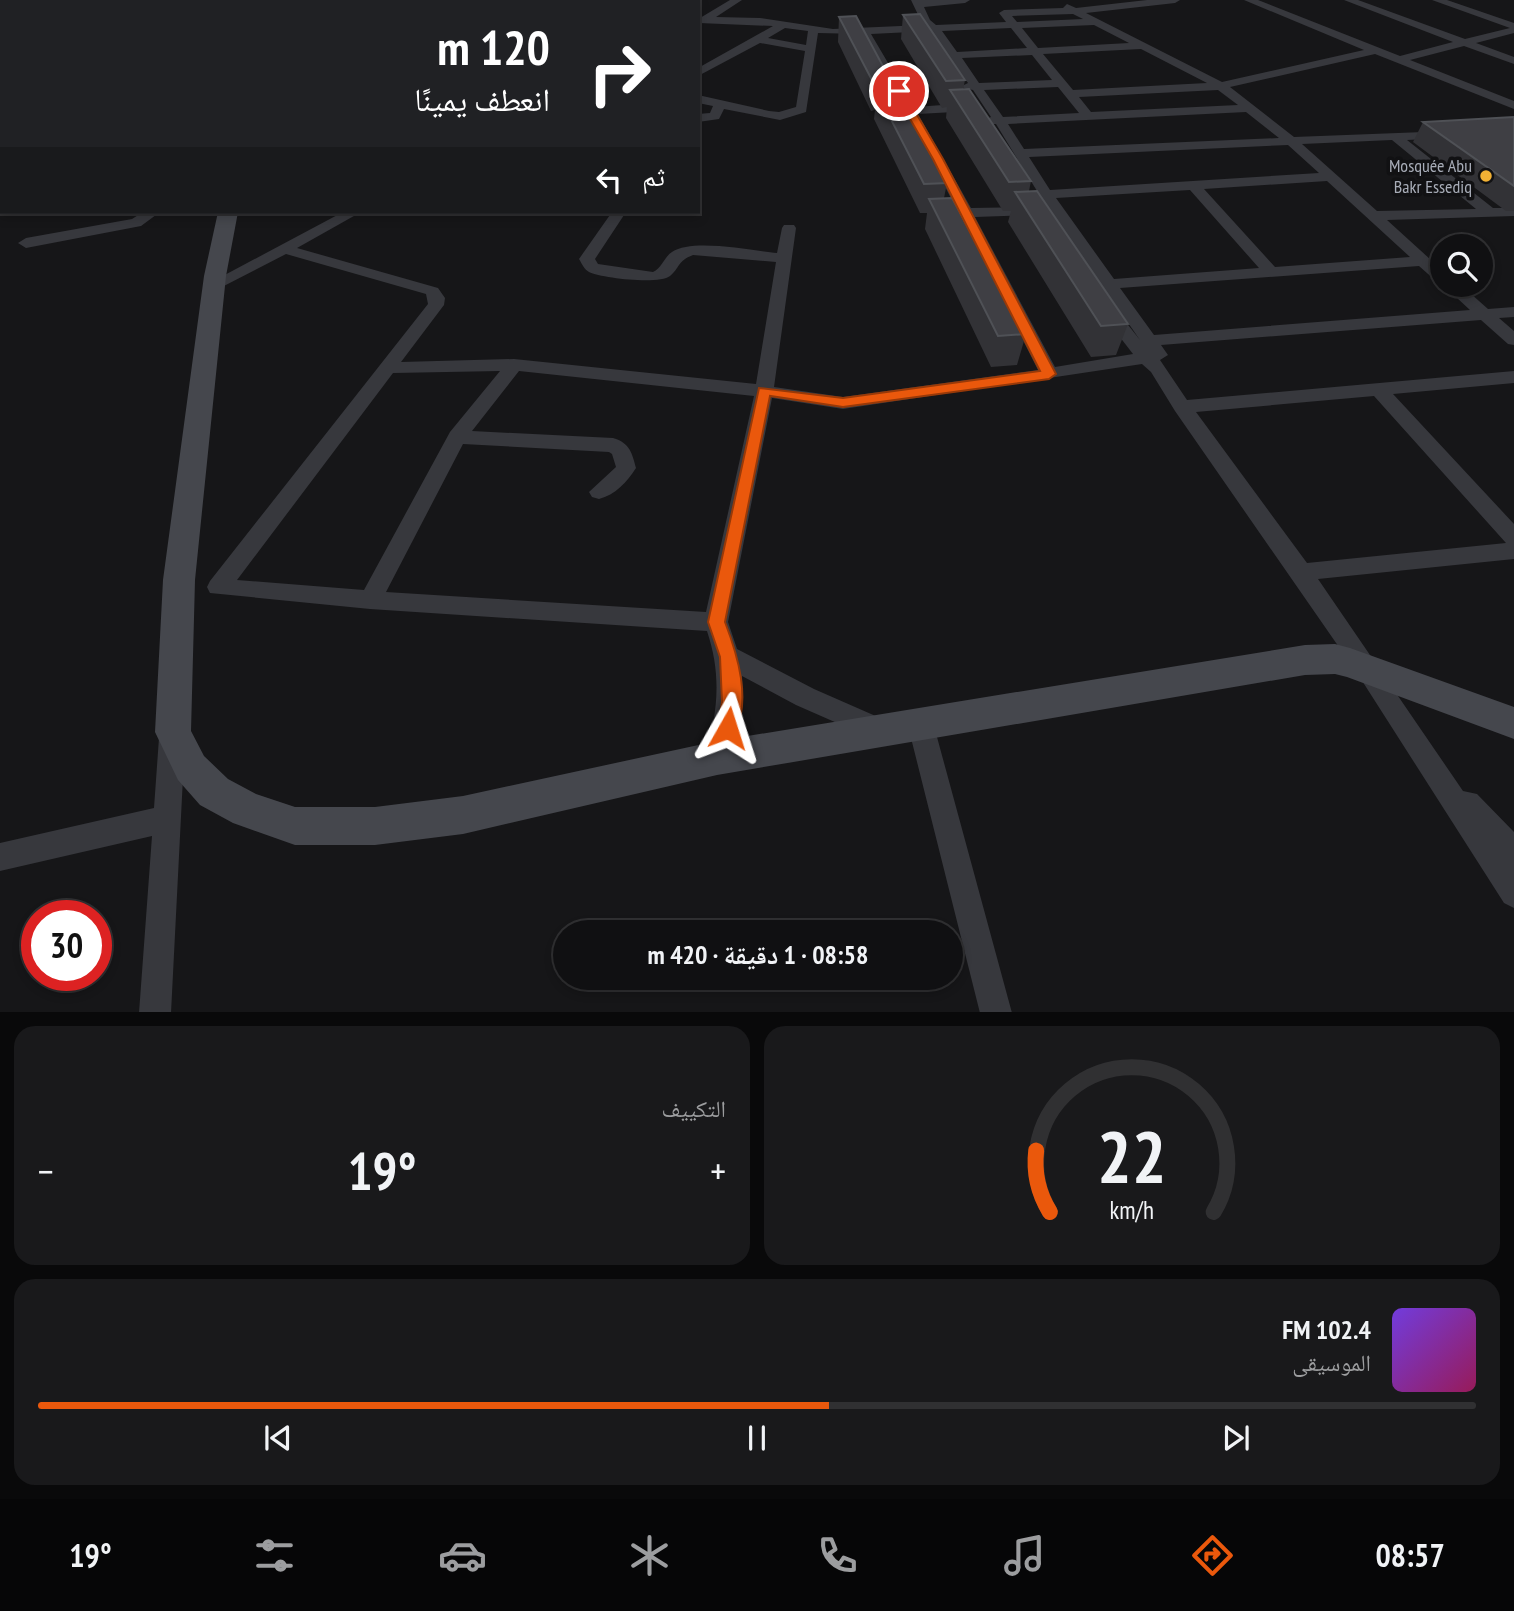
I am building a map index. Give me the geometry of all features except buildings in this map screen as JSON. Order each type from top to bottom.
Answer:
[{"type":"street","points":[[703,17],[737,0]]},
{"type":"street","points":[[965,0],[917,3],[927,27],[967,87],[1000,121],[1046,194],[1109,284],[1182,407],[1368,669],[1514,893]]},
{"type":"street","points":[[1067,9],[1128,0]]},
{"type":"street","points":[[1088,116],[1004,13],[1175,0]]},
{"type":"street","points":[[1249,0],[1514,105]]},
{"type":"street","points":[[1349,0],[1514,61]]},
{"type":"street","points":[[1437,0],[1514,28]]},
{"type":"street","points":[[1067,9],[1221,86],[1290,140],[1430,268]]},
{"type":"street","points":[[703,17],[746,20],[813,31],[864,32],[927,27],[1094,22]]},
{"type":"street","points":[[700,71],[783,25]]},
{"type":"street","points":[[927,27],[954,55],[972,107],[984,127],[1000,121],[1249,108]]},
{"type":"street","points":[[1400,59],[1467,43],[1514,28]]},
{"type":"street","points":[[700,99],[769,115],[780,116],[802,109],[813,31]]},
{"type":"street","points":[[864,32],[966,213],[1049,374]]},
{"type":"street","points":[[757,39],[811,49]]},
{"type":"street","points":[[954,55],[1141,46]]},
{"type":"street","points":[[1070,94],[1221,86],[1377,50]]},
{"type":"street","points":[[967,87],[1061,83]]},
{"type":"street","points":[[700,118],[715,116],[720,104]]},
{"type":"street","points":[[910,111],[972,107]]},
{"type":"street","points":[[1021,153],[1461,133]]},
{"type":"street","points":[[1395,136],[1490,213]]},
{"type":"street","points":[[966,213],[1043,216],[1015,174]]},
{"type":"street","points":[[1029,195],[1328,177]]},
{"type":"street","points":[[1193,186],[1271,272]]},
{"type":"street","points":[[1372,216],[1514,212]]},
{"type":"street","points":[[26,243],[127,225],[150,214]]},
{"type":"street","points":[[155,1012],[173,732],[179,580],[214,285],[228,214]]},
{"type":"street","points":[[214,285],[350,214]]},
{"type":"street","points":[[618,214],[587,259],[592,267],[599,270],[655,277],[664,273],[679,253],[695,250],[784,258]]},
{"type":"street","points":[[717,758],[728,728],[732,702],[729,657],[716,622],[764,391],[789,228]]},
{"type":"street","points":[[218,587],[434,309],[436,295],[424,289],[284,249]]},
{"type":"street","points":[[1109,284],[1422,261]]},
{"type":"street","points":[[1096,295],[1153,355]]},
{"type":"street","points":[[1465,297],[1514,340]]},
{"type":"street","points":[[386,368],[514,365],[764,391],[843,402],[1049,374],[1153,355],[1514,312]]},
{"type":"street","points":[[370,600],[457,437],[514,365]]},
{"type":"street","points":[[1182,407],[1514,377]]},
{"type":"street","points":[[1378,389],[1514,538]]},
{"type":"street","points":[[457,437],[613,445],[621,450],[626,468],[619,478],[598,492]]},
{"type":"street","points":[[1301,572],[1514,551]]},
{"type":"street","points":[[179,580],[218,587],[370,600],[716,622]]},
{"type":"street","points":[[729,657],[804,697],[880,730]]},
{"type":"street","points":[[173,732],[191,768],[214,792],[247,810],[295,826],[374,826],[463,815],[717,758],[1305,660],[1335,659],[1514,723]]},
{"type":"street","points":[[921,726],[996,1012]]},
{"type":"street","points":[[1431,765],[1514,852]]},
{"type":"street","points":[[0,857],[167,819]]},
{"type":"place","name":"Mosquée Abu Bakr Essediq","points":[[1486,176]]},
{"type":"route","points":[[728,728],[732,702],[729,657],[716,622],[764,391],[843,402],[1049,374],[938,159],[899,91]]}]
